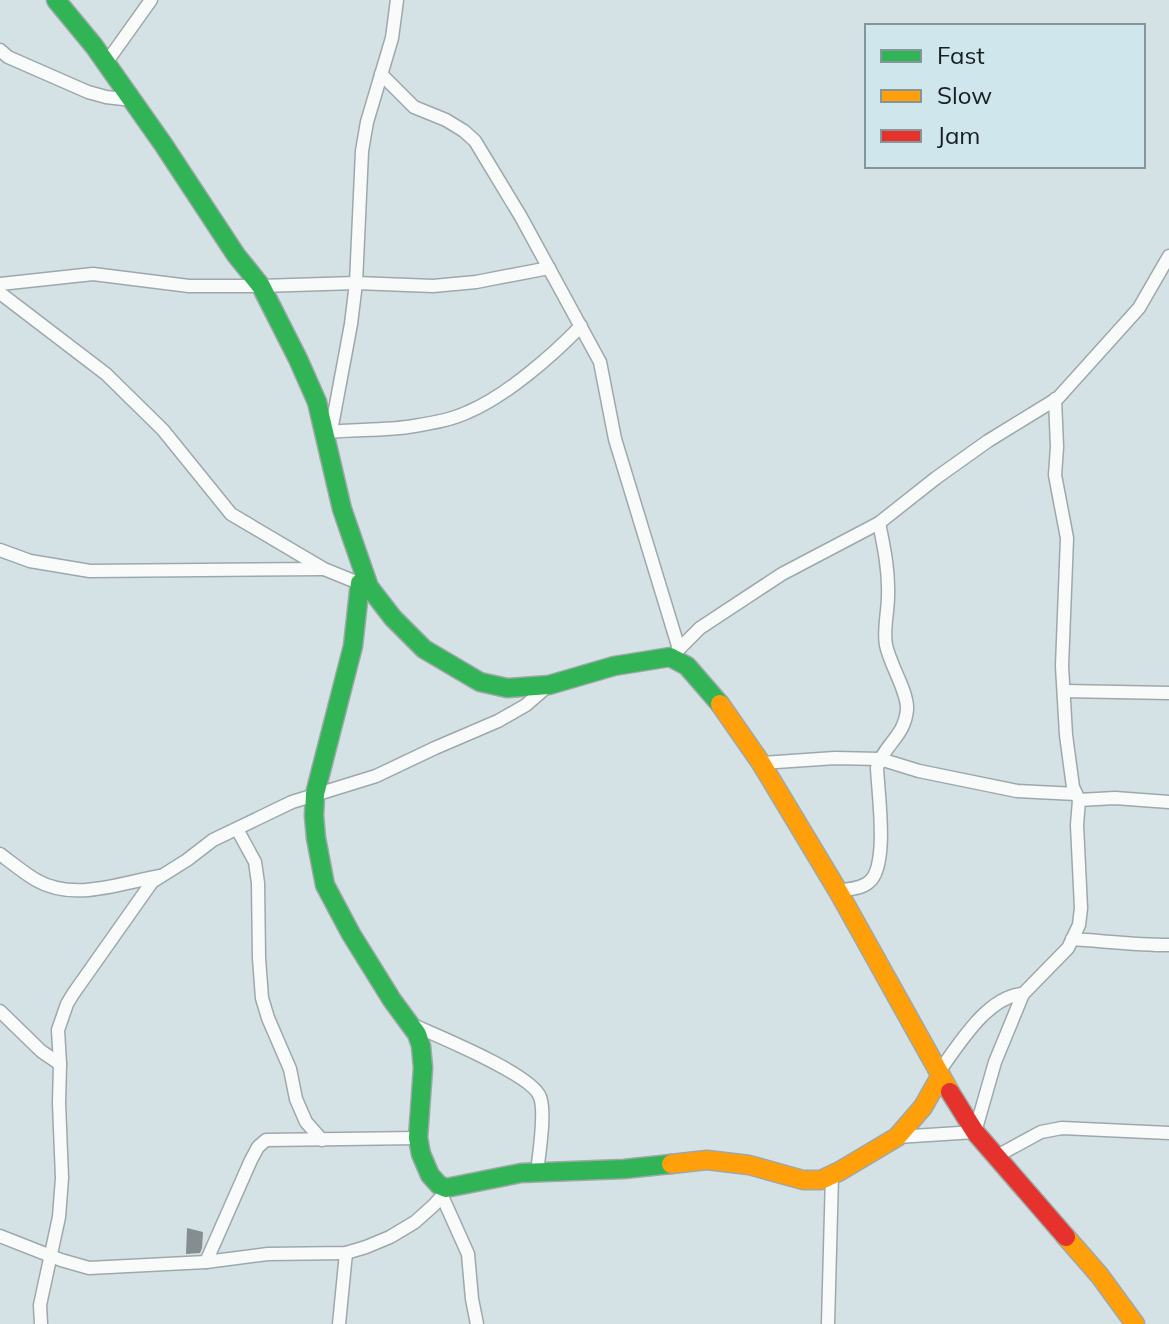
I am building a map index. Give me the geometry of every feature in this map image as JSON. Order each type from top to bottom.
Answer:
[{"type":"street","points":[[56,0],[94,46],[236,255],[261,286],[298,359],[328,432],[342,509],[364,585],[424,649],[480,682],[507,688],[549,685],[674,653],[700,628],[782,574],[879,523],[988,441],[1055,399],[1139,308],[1169,256]]},
{"type":"street","points":[[106,63],[151,0]]},
{"type":"street","points":[[328,432],[351,324],[356,283],[362,151],[367,122],[392,38],[397,0]]},
{"type":"street","points":[[0,50],[20,63],[88,92],[132,100]]},
{"type":"street","points":[[381,74],[414,107],[446,120],[475,141],[600,362],[615,439],[674,653],[716,698],[761,763],[838,891],[939,1075],[975,1132],[1100,1276],[1135,1324]]},
{"type":"street","points":[[0,284],[93,274],[189,286],[356,283],[433,286],[476,282],[549,268]]},
{"type":"street","points":[[0,293],[106,374],[163,430],[231,514],[324,569],[364,585]]},
{"type":"street","points":[[328,432],[411,427],[469,412],[515,383],[556,351],[581,326]]},
{"type":"street","points":[[975,1132],[995,1062],[1023,994],[1068,948],[1079,925],[1081,908],[1078,797],[1073,787],[1066,735],[1062,666],[1067,538],[1055,475],[1055,399]]},
{"type":"street","points":[[838,891],[858,888],[869,883],[876,874],[881,855],[877,768],[880,759],[902,732],[907,711],[906,696],[886,646],[886,559],[879,523]]},
{"type":"street","points":[[0,550],[30,561],[90,571],[324,569]]},
{"type":"street","points":[[364,585],[353,646],[315,794],[316,838],[325,885],[351,934],[417,1034],[421,1046],[423,1068],[418,1138],[421,1154],[430,1175],[444,1192],[468,1254],[477,1324]]},
{"type":"street","points":[[41,1324],[40,1305],[59,1217],[62,1178],[58,1030],[67,1004],[147,888],[213,840],[292,802],[376,776],[498,721],[526,705],[549,685]]},
{"type":"street","points":[[1064,691],[1169,693]]},
{"type":"street","points":[[761,763],[835,758],[880,759],[932,774],[1017,791],[1169,802]]},
{"type":"street","points":[[237,829],[255,862],[262,998],[290,1069],[296,1099],[306,1122],[322,1140]]},
{"type":"street","points":[[0,854],[38,881],[70,892],[160,876]]},
{"type":"street","points":[[1072,939],[1169,945]]},
{"type":"street","points":[[0,1236],[89,1268],[206,1262],[268,1254],[346,1253],[390,1237],[415,1222],[444,1192],[521,1173],[624,1169],[707,1160],[749,1165],[803,1180],[821,1180],[897,1137],[923,1107],[939,1075],[981,1018],[1000,1000],[1023,994]]},
{"type":"street","points":[[0,1011],[41,1051],[60,1064]]},
{"type":"street","points":[[409,1023],[511,1071],[534,1088],[540,1098],[542,1117],[537,1172]]},
{"type":"street","points":[[995,1157],[1041,1132],[1062,1128],[1169,1133]]},
{"type":"street","points":[[897,1137],[975,1132]]},
{"type":"street","points":[[206,1262],[258,1147],[266,1140],[418,1138]]},
{"type":"street","points":[[828,1324],[832,1175]]},
{"type":"street","points":[[339,1324],[346,1253]]},
{"type":"building","points":[[187,1228],[203,1232],[200,1253],[186,1254]]},
{"type":"traffic: fast","points":[[56,0],[94,46],[236,255],[261,286],[317,402],[342,509],[369,587],[393,618],[424,649],[480,682],[507,688],[549,685],[614,666],[670,657],[687,666],[720,704]]},
{"type":"traffic: fast","points":[[360,583],[353,646],[315,794],[316,838],[325,885],[351,934],[417,1034],[423,1068],[418,1138],[430,1175],[446,1188],[521,1173],[671,1164]]},
{"type":"traffic: slow","points":[[720,704],[761,763],[838,891],[950,1092]]},
{"type":"traffic: slow","points":[[671,1164],[707,1160],[749,1165],[803,1180],[821,1180],[897,1137],[923,1107],[940,1077]]},
{"type":"traffic: slow","points":[[1066,1237],[1100,1276],[1135,1324]]},
{"type":"traffic: jam","points":[[950,1092],[975,1132],[1066,1237]]}]
